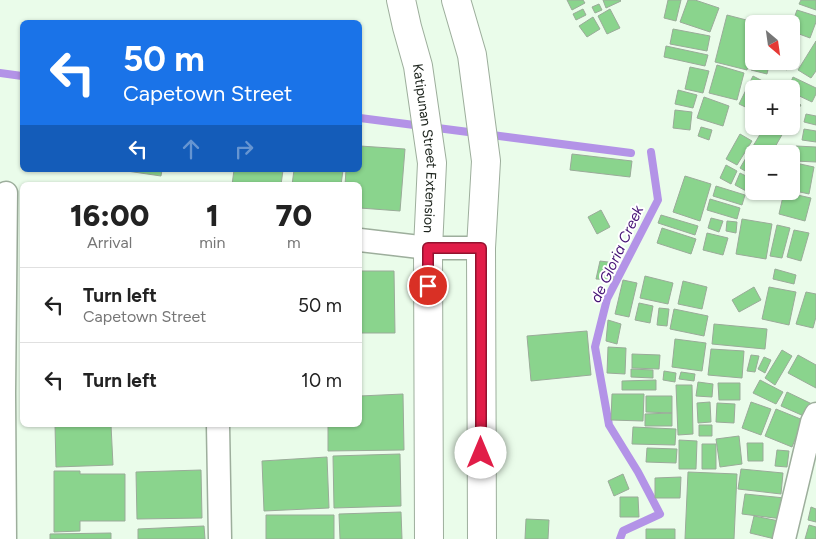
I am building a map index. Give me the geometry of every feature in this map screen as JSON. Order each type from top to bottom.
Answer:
[{"type":"street","name":"Katipunan Street Extension","points":[[401,0],[418,66],[432,163],[428,248],[429,539]]},
{"type":"street","points":[[456,0],[472,55],[486,160],[481,248],[482,539]]},
{"type":"street","points":[[6,539],[2,393],[10,193]]},
{"type":"street","points":[[362,240],[428,248],[481,248]]},
{"type":"street","points":[[784,539],[812,422],[816,414]]},
{"type":"street","points":[[218,427],[220,539]]},
{"type":"building","points":[[567,0],[583,0],[585,3],[572,10]]},
{"type":"building","points":[[603,0],[620,0],[621,1],[606,8]]},
{"type":"building","points":[[668,0],[681,0],[676,21],[664,18]]},
{"type":"building","points":[[688,0],[695,0],[719,8],[710,32],[680,22]]},
{"type":"building","points":[[801,0],[816,0],[816,10],[799,4]]},
{"type":"building","points":[[599,4],[602,10],[595,13],[592,7]]},
{"type":"building","points":[[583,9],[586,15],[576,20],[573,14]]},
{"type":"building","points":[[610,9],[620,28],[607,34],[598,16]]},
{"type":"building","points":[[797,10],[816,16],[816,22],[810,38],[800,34],[800,15],[795,15]]},
{"type":"building","points":[[727,15],[745,20],[745,70],[715,62]]},
{"type":"building","points":[[593,17],[600,29],[587,37],[579,26]]},
{"type":"building","points":[[673,29],[710,36],[707,51],[670,44]]},
{"type":"building","points":[[816,41],[816,71],[811,78],[798,70],[800,70],[800,67]]},
{"type":"building","points":[[666,46],[708,55],[705,66],[664,57]]},
{"type":"building","points":[[717,65],[744,73],[737,100],[709,93]]},
{"type":"building","points":[[690,67],[709,71],[703,93],[685,89]]},
{"type":"building","points":[[751,70],[768,70],[767,74]]},
{"type":"building","points":[[753,76],[761,80],[751,80]]},
{"type":"building","points":[[800,80],[816,88],[816,94],[812,102],[800,96]]},
{"type":"building","points":[[678,90],[697,95],[693,108],[675,104]]},
{"type":"building","points":[[745,92],[745,107],[739,104]]},
{"type":"building","points":[[704,97],[729,106],[723,126],[697,118]]},
{"type":"building","points":[[675,110],[692,112],[690,130],[673,128]]},
{"type":"building","points":[[806,114],[816,116],[816,125],[804,122]]},
{"type":"building","points":[[701,127],[712,130],[709,140],[698,136]]},
{"type":"building","points":[[804,129],[816,131],[816,142],[802,140]]},
{"type":"building","points":[[740,134],[752,141],[750,145],[745,145],[745,152],[737,165],[726,159]]},
{"type":"building","points":[[760,135],[782,135],[776,145],[754,145]]},
{"type":"building","points":[[362,146],[405,149],[400,211],[362,208],[362,182],[345,182],[346,172],[362,172]]},
{"type":"building","points":[[800,146],[816,147],[816,162],[800,161]]},
{"type":"building","points":[[572,154],[632,161],[630,177],[570,170]]},
{"type":"building","points":[[745,160],[745,171],[740,168]]},
{"type":"building","points":[[800,164],[814,167],[809,194],[800,192]]},
{"type":"building","points":[[726,165],[737,171],[731,184],[720,178]]},
{"type":"building","points":[[134,172],[162,172],[161,176]]},
{"type":"building","points":[[234,172],[283,172],[281,182],[232,182]]},
{"type":"building","points":[[294,172],[343,172],[341,182],[292,182]]},
{"type":"building","points":[[740,173],[745,176],[745,190],[735,185]]},
{"type":"building","points":[[685,176],[711,184],[700,221],[673,212]]},
{"type":"building","points":[[716,186],[745,195],[742,205],[713,196]]},
{"type":"building","points":[[800,196],[811,198],[805,221],[779,214],[782,200],[800,200]]},
{"type":"building","points":[[710,199],[740,208],[737,219],[707,210]]},
{"type":"building","points":[[601,210],[610,227],[597,234],[588,217]]},
{"type":"building","points":[[661,215],[698,226],[695,235],[658,223]]},
{"type":"building","points":[[711,218],[723,221],[719,232],[708,228]]},
{"type":"building","points":[[742,219],[772,224],[766,259],[736,254]]},
{"type":"building","points":[[727,221],[737,222],[736,233],[726,231]]},
{"type":"building","points":[[777,225],[790,228],[782,258],[770,256]]},
{"type":"building","points":[[662,228],[696,239],[691,254],[657,243]]},
{"type":"building","points":[[794,230],[809,233],[801,261],[787,257]]},
{"type":"building","points":[[707,233],[728,238],[723,255],[703,250]]},
{"type":"building","points":[[600,261],[616,263],[613,280],[596,279]]},
{"type":"building","points":[[775,269],[796,275],[794,284],[773,279]]},
{"type":"building","points":[[362,271],[394,271],[395,333],[362,333]]},
{"type":"building","points":[[645,276],[673,283],[668,304],[640,298]]},
{"type":"building","points":[[623,280],[637,283],[629,317],[615,314]]},
{"type":"building","points":[[683,281],[707,287],[702,309],[678,304]]},
{"type":"building","points":[[754,287],[761,300],[739,312],[732,300]]},
{"type":"building","points":[[769,287],[796,292],[789,325],[762,319]]},
{"type":"building","points":[[806,292],[816,294],[816,317],[813,328],[796,324]]},
{"type":"building","points":[[639,303],[653,306],[650,323],[635,320]]},
{"type":"building","points":[[659,308],[669,309],[667,326],[657,325]]},
{"type":"building","points":[[674,309],[708,316],[704,336],[670,329]]},
{"type":"building","points":[[608,320],[621,324],[617,344],[606,341]]},
{"type":"building","points":[[714,324],[767,329],[765,349],[712,344]]},
{"type":"building","points":[[587,331],[591,375],[531,381],[527,336]]},
{"type":"building","points":[[675,339],[706,343],[702,371],[672,367]]},
{"type":"building","points":[[608,347],[626,348],[625,374],[607,373]]},
{"type":"building","points":[[711,349],[744,351],[742,378],[708,375]]},
{"type":"building","points":[[782,350],[792,356],[775,385],[765,378]]},
{"type":"building","points":[[632,354],[660,355],[659,369],[632,368]]},
{"type":"building","points":[[751,355],[759,356],[755,372],[747,371]]},
{"type":"building","points":[[798,355],[816,365],[816,388],[788,373]]},
{"type":"building","points":[[764,357],[771,360],[765,373],[758,369]]},
{"type":"building","points":[[631,369],[653,370],[653,378],[631,377]]},
{"type":"building","points":[[664,371],[676,373],[675,382],[663,380]]},
{"type":"building","points":[[681,372],[695,374],[694,381],[679,379]]},
{"type":"building","points":[[656,380],[656,390],[622,390],[622,381]]},
{"type":"building","points":[[760,380],[783,392],[776,404],[753,393]]},
{"type":"building","points":[[698,382],[713,384],[712,397],[696,396]]},
{"type":"building","points":[[718,383],[740,383],[740,400],[719,400]]},
{"type":"building","points":[[676,385],[692,385],[693,434],[678,435]]},
{"type":"building","points":[[787,392],[812,404],[806,417],[781,406]]},
{"type":"building","points":[[403,394],[404,450],[328,451],[328,427],[362,427],[362,396]]},
{"type":"building","points":[[612,394],[644,394],[643,421],[611,420]]},
{"type":"building","points":[[646,396],[672,396],[672,413],[646,412]]},
{"type":"building","points":[[710,402],[711,422],[698,423],[697,403]]},
{"type":"building","points":[[751,402],[771,409],[761,435],[742,428]]},
{"type":"building","points":[[717,403],[735,404],[734,423],[716,422]]},
{"type":"building","points":[[776,409],[803,420],[792,447],[765,436]]},
{"type":"building","points":[[672,413],[672,426],[645,426],[645,414]]},
{"type":"building","points":[[699,425],[712,425],[712,436],[699,436]]},
{"type":"building","points":[[55,427],[111,427],[113,465],[56,467]]},
{"type":"building","points":[[633,427],[676,429],[675,445],[632,444]]},
{"type":"building","points":[[739,436],[742,464],[720,467],[716,439]]},
{"type":"building","points":[[679,440],[697,441],[696,469],[679,469]]},
{"type":"building","points":[[747,443],[763,443],[763,461],[748,461]]},
{"type":"building","points":[[702,444],[716,444],[716,469],[702,469]]},
{"type":"building","points":[[647,448],[677,449],[676,463],[646,462]]},
{"type":"building","points":[[777,450],[789,451],[787,467],[775,466]]},
{"type":"building","points":[[400,454],[401,506],[334,508],[333,456]]},
{"type":"building","points":[[327,457],[329,508],[264,511],[262,461]]},
{"type":"building","points":[[741,469],[783,473],[781,494],[738,489]]},
{"type":"building","points":[[201,470],[202,518],[137,519],[136,472]]},
{"type":"building","points":[[54,471],[80,471],[80,474],[125,474],[125,521],[80,521],[80,531],[54,532]]},
{"type":"building","points":[[688,472],[737,474],[734,539],[685,539]]},
{"type":"building","points":[[623,474],[629,489],[614,496],[608,481]]},
{"type":"building","points":[[681,477],[680,498],[655,498],[655,478]]},
{"type":"building","points":[[745,494],[785,498],[783,519],[742,514]]},
{"type":"building","points":[[620,497],[638,497],[639,517],[620,517]]},
{"type":"building","points":[[811,507],[816,509],[816,522],[808,520]]},
{"type":"building","points":[[401,512],[402,539],[340,539],[339,514]]},
{"type":"building","points":[[266,515],[334,515],[334,539],[266,539]]},
{"type":"building","points":[[754,516],[784,522],[775,539],[750,533]]},
{"type":"building","points":[[526,519],[549,520],[548,539],[525,539]]},
{"type":"building","points":[[809,525],[816,527],[816,539],[805,539]]},
{"type":"building","points":[[204,526],[205,539],[138,539],[138,529]]},
{"type":"building","points":[[646,529],[675,529],[675,539],[646,539]]},
{"type":"building","points":[[111,533],[111,539],[50,539],[50,534]]},
{"type":"waterway","points":[[0,73],[20,76]]},
{"type":"waterway","points":[[362,118],[631,153]]},
{"type":"waterway","name":"de Gloria Creek","points":[[620,539],[623,531],[660,514],[638,472],[609,425],[595,347],[607,299],[658,200],[651,152]]},
{"type":"route","points":[[428,286],[428,248],[481,248],[481,453]]}]
